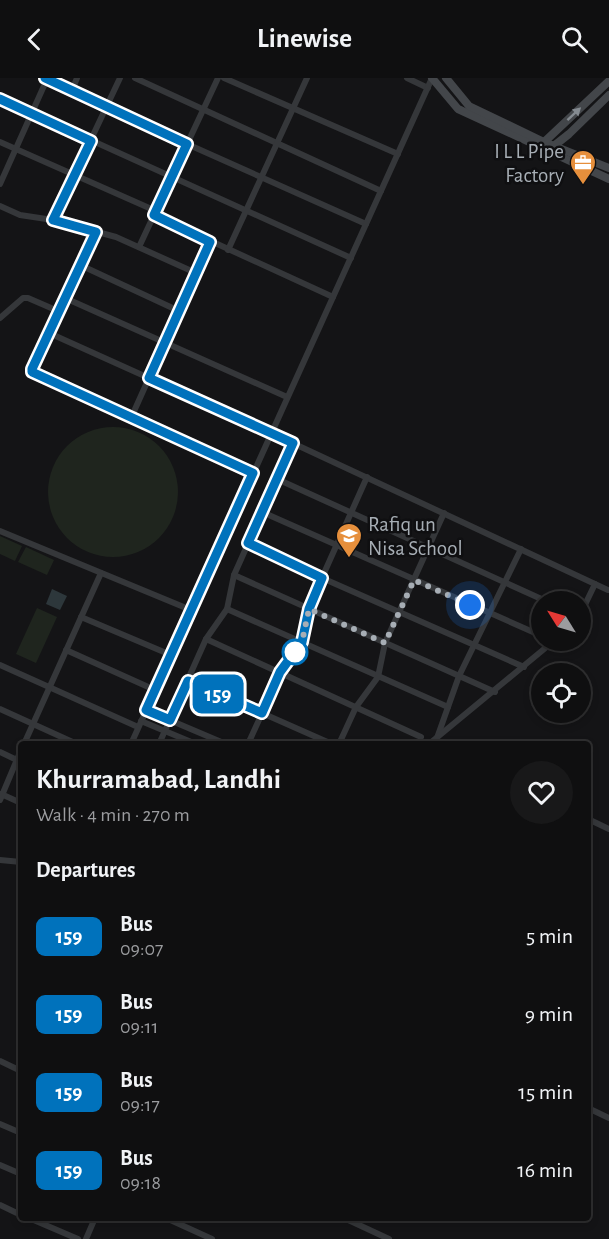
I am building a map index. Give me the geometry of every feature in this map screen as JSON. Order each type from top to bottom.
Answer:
[{"type":"main road","points":[[432,78],[458,109],[550,148],[609,179]]},
{"type":"main road","points":[[446,78],[469,106],[541,144]]},
{"type":"main road","points":[[541,144],[609,81]]},
{"type":"main road","points":[[550,148],[569,134],[609,95]]},
{"type":"main road","points":[[550,148],[609,168]]},
{"type":"street","points":[[72,90],[77,78]]},
{"type":"street","points":[[53,220],[120,78]]},
{"type":"street","points":[[135,78],[381,191]]},
{"type":"street","points":[[140,247],[218,78]]},
{"type":"street","points":[[224,78],[398,154]]},
{"type":"street","points":[[228,250],[307,78]]},
{"type":"street","points":[[407,78],[428,88]]},
{"type":"street","points":[[132,741],[432,78]]},
{"type":"street","points":[[0,184],[46,79],[366,224]]},
{"type":"street","points":[[0,99],[351,258]]},
{"type":"street","points":[[0,142],[155,213],[210,242],[333,297]]},
{"type":"street","points":[[0,206],[20,215],[53,220],[117,237],[196,273]]},
{"type":"street","points":[[96,232],[32,372],[253,473]]},
{"type":"street","points":[[131,418],[210,242]]},
{"type":"street","points":[[80,265],[179,311]]},
{"type":"street","points":[[0,318],[23,298],[58,311]]},
{"type":"street","points":[[65,298],[287,397]]},
{"type":"street","points":[[49,333],[367,477],[608,590]]},
{"type":"street","points":[[160,741],[206,639],[227,609],[234,575],[293,443]]},
{"type":"street","points":[[249,741],[280,672],[302,642],[309,609],[367,477]]},
{"type":"street","points":[[277,479],[531,594]]},
{"type":"street","points":[[262,512],[531,631]]},
{"type":"street","points":[[340,741],[356,706],[378,677],[385,643],[444,513]]},
{"type":"street","points":[[0,531],[190,610]]},
{"type":"street","points":[[248,543],[524,667]]},
{"type":"street","points":[[436,738],[459,676],[521,549]]},
{"type":"street","points":[[25,741],[101,573]]},
{"type":"street","points":[[234,575],[495,692]]},
{"type":"street","points":[[591,592],[595,584]]},
{"type":"street","points":[[227,609],[448,707]]},
{"type":"street","points":[[81,617],[171,655]]},
{"type":"street","points":[[206,639],[421,737]]},
{"type":"street","points":[[66,650],[155,690]]},
{"type":"street","points":[[432,741],[495,692],[542,651]]},
{"type":"street","points":[[0,665],[49,688],[189,741]]},
{"type":"street","points":[[188,681],[325,741]]},
{"type":"street","points":[[0,709],[70,741]]},
{"type":"street","points":[[146,710],[219,741]]},
{"type":"street","points":[[0,752],[18,761]]},
{"type":"street","points":[[18,763],[1,796],[18,802]]},
{"type":"street","points":[[591,820],[609,829]]},
{"type":"street","points":[[0,860],[18,862]]},
{"type":"street","points":[[0,1061],[18,1070]]},
{"type":"street","points":[[591,1109],[609,1118]]},
{"type":"street","points":[[0,1124],[18,1132]]},
{"type":"street","points":[[0,1165],[18,1173]]},
{"type":"street","points":[[0,1205],[18,1214]]},
{"type":"street","points":[[36,1221],[78,1239]]},
{"type":"street","points":[[86,1239],[94,1221]]},
{"type":"street","points":[[173,1221],[212,1239]]},
{"type":"street","points":[[350,1221],[389,1239]]},
{"type":"shaded area","points":[[113,427],[138,432],[159,446],[173,467],[178,492],[173,517],[159,538],[138,552],[113,557],[88,552],[67,538],[53,517],[48,492],[53,467],[67,446],[88,432]]},
{"type":"shaded area","points":[[0,536],[22,546],[15,561],[0,554]]},
{"type":"shaded area","points":[[26,547],[54,560],[47,575],[18,562]]},
{"type":"shaded area","points":[[52,589],[67,596],[60,610],[46,604]]},
{"type":"shaded area","points":[[37,608],[57,617],[36,663],[16,654]]},
{"type":"bus line","name":"159","points":[[0,99],[91,141],[53,220],[96,232],[32,372],[253,473],[146,710],[170,720],[188,681],[262,713],[280,672],[302,642],[309,609],[322,578],[248,543],[293,443],[149,378],[210,242],[154,215],[187,144],[45,78]]},
{"type":"place","name":"I L L Pipe Factory","points":[[583,186]]},
{"type":"place","name":"Rafiq un Nisa School","points":[[349,559]]},
{"type":"route","points":[[295,652],[291,657],[302,642],[309,609],[385,643],[414,580],[470,605]]}]
